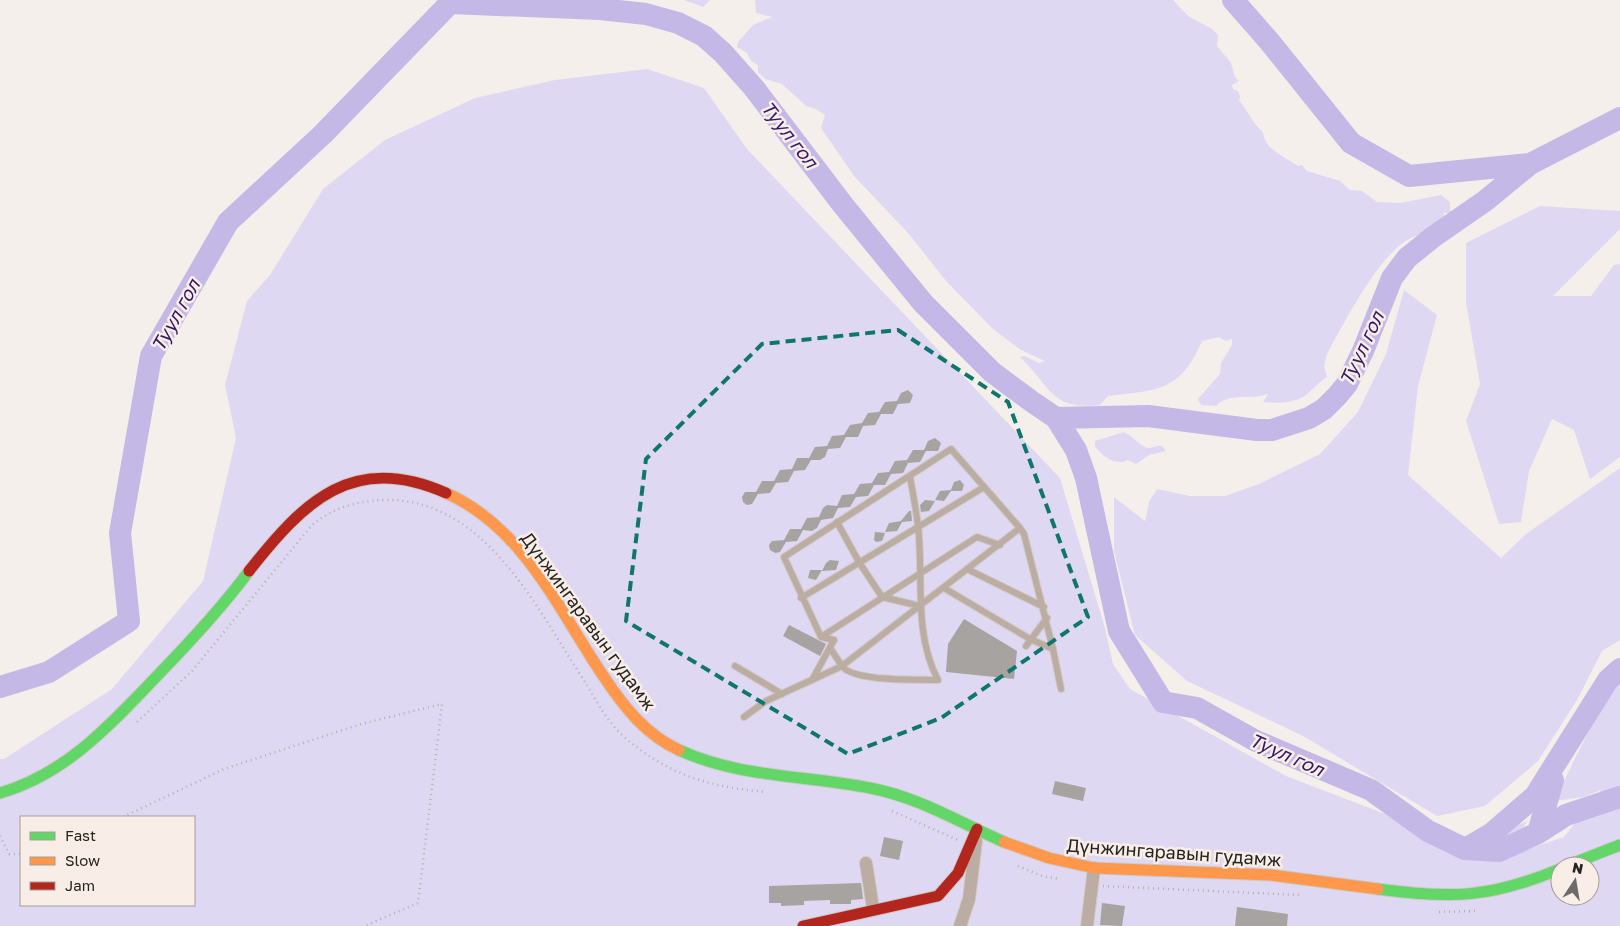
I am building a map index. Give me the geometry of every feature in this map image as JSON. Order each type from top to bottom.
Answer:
[{"type":"main road","name":"Дүнжингаравын гудамж","points":[[0,793],[40,779],[70,760],[101,734],[200,633],[282,532],[306,507],[332,489],[359,480],[390,477],[419,482],[461,497],[482,512],[500,528],[544,582],[594,665],[628,710],[666,744],[694,759],[723,769],[860,786],[903,796],[937,809],[1027,852],[1062,864],[1094,868],[1295,877],[1410,892],[1451,894],[1492,892],[1550,872]]},
{"type":"main road","points":[[803,926],[873,908],[938,896],[958,873],[977,829]]},
{"type":"main road","points":[[1592,856],[1620,845]]},
{"type":"street","points":[[960,926],[969,899],[977,829]]},
{"type":"street","points":[[866,863],[873,908]]},
{"type":"street","points":[[1086,926],[1094,868]]},
{"type":"lane","points":[[821,638],[801,598],[784,557],[951,449],[1024,534],[1047,618],[1061,689]]},
{"type":"lane","points":[[830,648],[846,671],[861,676],[938,680],[929,663],[920,606],[921,572],[918,526],[910,477]]},
{"type":"lane","points":[[801,598],[984,487]]},
{"type":"lane","points":[[838,522],[859,562],[882,597],[920,606]]},
{"type":"lane","points":[[744,717],[766,701],[842,666],[1020,528]]},
{"type":"lane","points":[[821,638],[977,537],[1000,544]]},
{"type":"lane","points":[[967,569],[1044,607]]},
{"type":"lane","points":[[944,588],[1030,639],[1053,649]]},
{"type":"lane","points":[[1026,646],[1047,618]]},
{"type":"lane","points":[[812,680],[834,640],[821,638]]},
{"type":"lane","points":[[735,666],[782,694]]},
{"type":"path","points":[[125,816],[224,770],[361,724],[442,704],[418,903],[365,926]]},
{"type":"path","points":[[0,836],[9,854],[20,854]]},
{"type":"highlighted area","points":[[898,330],[1008,402],[1088,617],[941,718],[848,754],[626,621],[646,459],[762,344]]},
{"type":"shaded area","points":[[684,0],[710,0],[703,7]]},
{"type":"shaded area","points":[[755,0],[1173,0],[1188,16],[1212,29],[1218,35],[1217,46],[1231,63],[1235,77],[1239,81],[1232,85],[1233,89],[1238,91],[1239,100],[1263,132],[1267,143],[1276,152],[1298,166],[1302,165],[1307,171],[1340,181],[1350,190],[1362,191],[1377,202],[1400,203],[1441,195],[1450,202],[1450,213],[1444,213],[1444,219],[1436,229],[1432,229],[1430,234],[1411,238],[1399,246],[1387,258],[1364,290],[1327,354],[1324,366],[1327,377],[1301,398],[1286,402],[1263,402],[1268,394],[1227,399],[1216,406],[1201,405],[1198,399],[1220,374],[1221,363],[1232,345],[1232,339],[1226,341],[1219,337],[1202,341],[1194,358],[1185,370],[1176,379],[1165,385],[1141,392],[1108,396],[1100,405],[1083,406],[1071,404],[1052,394],[1020,357],[1024,356],[1039,363],[1045,361],[1021,350],[993,329],[946,281],[909,234],[854,176],[821,128],[825,115],[816,109],[806,106],[782,84],[765,79],[758,72],[758,65],[751,61],[747,53],[737,47],[738,42],[753,25],[772,17],[756,13]]},
{"type":"shaded area","points":[[647,69],[704,88],[747,149],[1060,478],[1105,628],[1113,664],[1130,689],[1286,776],[1500,858],[1564,837],[1601,790],[1584,797],[1554,801],[1590,728],[1620,680],[1620,926],[0,926],[0,759],[4,759],[112,689],[203,581],[236,438],[225,385],[247,301],[270,275],[323,189],[385,140],[475,98],[555,80]]},
{"type":"shaded area","points":[[1540,206],[1620,211],[1620,229],[1553,296],[1591,296],[1614,265],[1620,264],[1620,457],[1590,479],[1574,430],[1552,419],[1529,471],[1521,522],[1499,524],[1466,421],[1480,384],[1466,302],[1466,243]]},
{"type":"shaded area","points":[[1404,290],[1437,315],[1418,386],[1408,475],[1501,558],[1526,534],[1620,468],[1620,640],[1602,651],[1577,700],[1538,761],[1485,806],[1437,816],[1303,736],[1187,681],[1135,635],[1114,551],[1114,497],[1145,521],[1149,502],[1157,489],[1190,496],[1225,496],[1259,484],[1320,454],[1358,412],[1386,354]]},
{"type":"shaded area","points":[[1124,432],[1145,447],[1162,446],[1166,451],[1149,455],[1136,464],[1128,460],[1119,462],[1110,459],[1095,446],[1095,441]]},
{"type":"shaded area","points":[[1527,821],[1520,835],[1512,842],[1497,841],[1508,829]]},
{"type":"building","points":[[908,390],[913,395],[910,403],[898,404],[893,414],[881,414],[875,425],[863,426],[858,437],[846,437],[840,448],[828,449],[825,457],[820,460],[811,460],[805,470],[794,471],[788,482],[776,483],[770,493],[758,494],[752,504],[747,505],[743,502],[742,497],[745,492],[756,492],[762,481],[774,481],[780,470],[792,469],[797,458],[809,458],[815,447],[827,446],[832,436],[844,435],[850,425],[862,423],[868,413],[879,412],[885,402],[897,401],[901,393]]},
{"type":"building","points":[[935,438],[941,443],[938,451],[926,451],[920,462],[908,463],[903,473],[891,474],[885,485],[874,485],[868,496],[856,497],[850,507],[838,508],[833,518],[821,520],[817,528],[812,531],[803,530],[797,541],[786,542],[780,552],[775,553],[770,550],[769,545],[772,541],[784,540],[790,529],[801,529],[807,518],[819,517],[823,508],[827,505],[837,506],[842,495],[854,494],[860,484],[872,483],[878,473],[889,472],[895,461],[907,460],[913,450],[924,450],[928,441]]},
{"type":"building","points":[[960,480],[964,485],[962,491],[951,491],[944,501],[935,500],[940,491],[951,490],[954,482]]},
{"type":"building","points":[[925,500],[935,501],[929,511],[921,512],[920,505]]},
{"type":"building","points":[[911,511],[912,521],[902,522],[897,531],[885,532],[889,523],[901,521]]},
{"type":"building","points":[[875,532],[885,533],[882,541],[876,542],[874,540]]},
{"type":"building","points":[[830,560],[839,561],[836,570],[822,571],[826,563]]},
{"type":"building","points":[[810,570],[822,570],[816,580],[808,578]]},
{"type":"building","points":[[964,619],[1017,651],[1014,679],[946,672],[948,644]]},
{"type":"building","points":[[789,625],[826,644],[820,656],[783,636]]},
{"type":"building","points":[[1055,781],[1086,788],[1083,801],[1052,794]]},
{"type":"building","points":[[884,837],[903,841],[899,860],[880,856]]},
{"type":"building","points":[[861,883],[863,899],[851,900],[851,904],[830,904],[830,900],[804,901],[804,905],[781,906],[781,903],[769,903],[769,886]]},
{"type":"building","points":[[1102,903],[1125,906],[1122,926],[1100,925]]},
{"type":"building","points":[[1237,907],[1288,914],[1287,926],[1235,926]]},
{"type":"waterway","name":"Туул гол","points":[[0,687],[49,672],[129,621],[120,533],[151,356],[228,222],[323,134],[453,0]]},
{"type":"waterway","name":"Туул гол","points":[[1233,0],[1269,41],[1351,143],[1409,176],[1530,164]]},
{"type":"waterway","name":"Туул гол","points":[[449,3],[600,9],[646,14],[678,23],[704,36],[723,53],[754,88],[843,205],[923,303],[992,372],[1056,418],[1148,416],[1257,430],[1272,430],[1309,418],[1324,409],[1347,384],[1363,351],[1392,278],[1407,258],[1433,237],[1485,201],[1530,164],[1620,118]]},
{"type":"waterway","name":"Туул гол","points":[[1056,418],[1076,450],[1086,478],[1119,631],[1163,702],[1197,708],[1256,741],[1371,790],[1428,831],[1465,849],[1491,834],[1535,796],[1608,680],[1620,669]]},
{"type":"waterway","points":[[1465,849],[1499,851],[1538,833],[1553,780]]},
{"type":"waterway","points":[[1538,833],[1566,815],[1620,797]]},
{"type":"traffic: fast","points":[[0,793],[24,785],[46,774],[66,761],[104,730],[193,639],[249,571]]},
{"type":"traffic: fast","points":[[679,750],[725,766],[749,771],[846,784],[888,792],[922,804],[1004,842]]},
{"type":"traffic: fast","points":[[1592,856],[1620,845]]},
{"type":"traffic: fast","points":[[1378,889],[1428,894],[1470,894],[1512,886],[1550,873]]},
{"type":"traffic: slow","points":[[446,493],[473,508],[497,527],[518,549],[555,599],[587,652],[628,709],[646,728],[667,744],[679,750]]},
{"type":"traffic: slow","points":[[1004,842],[1049,858],[1094,868],[1271,875],[1378,889]]},
{"type":"traffic: jam","points":[[249,571],[290,524],[311,505],[333,490],[357,481],[384,478],[413,482],[446,493]]},
{"type":"traffic: jam","points":[[803,926],[938,896],[958,873],[977,829]]}]
